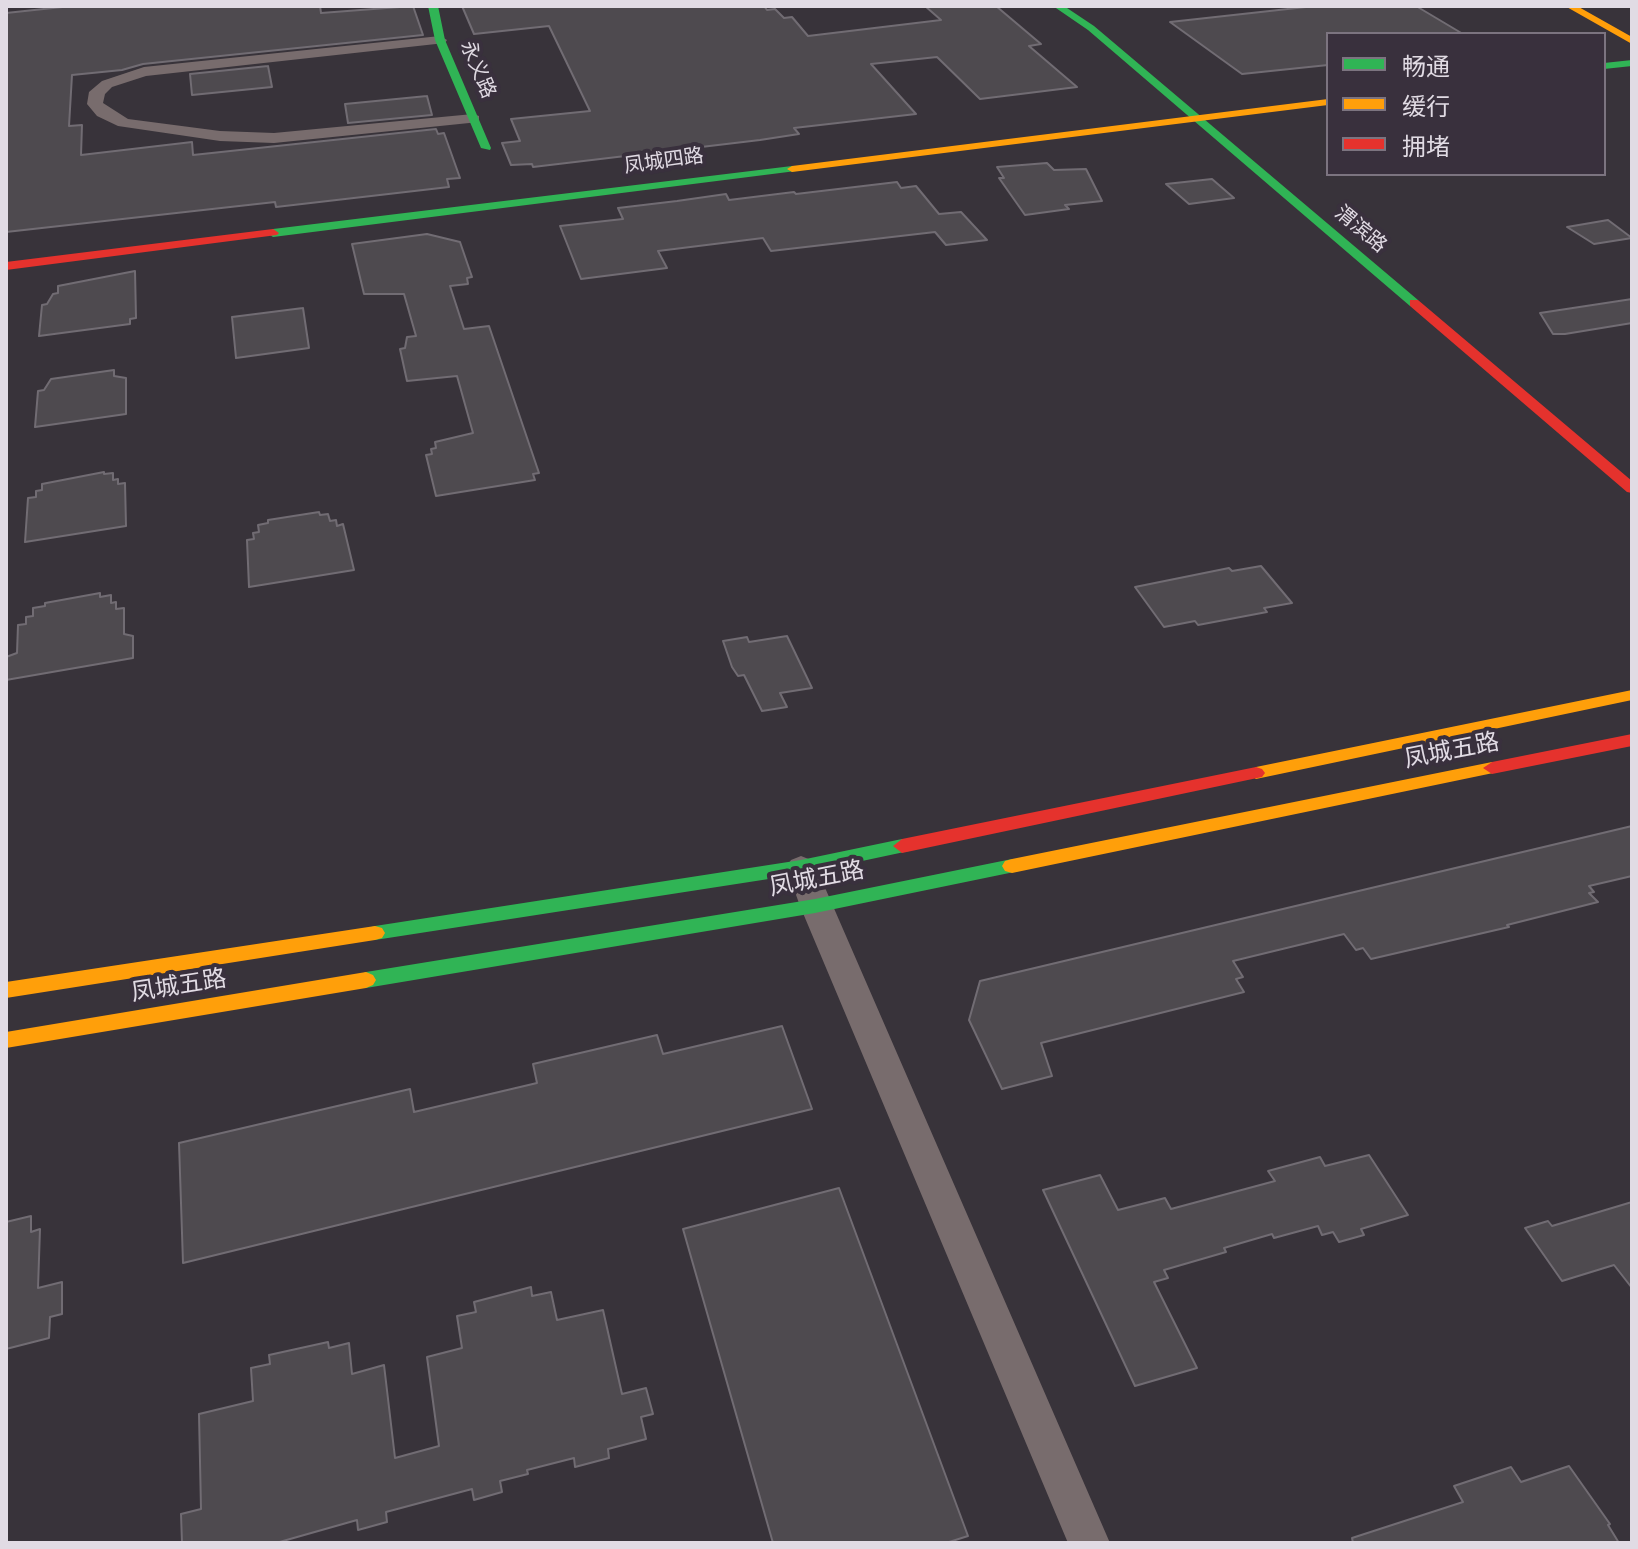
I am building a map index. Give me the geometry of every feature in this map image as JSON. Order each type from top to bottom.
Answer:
[{"type":"street","name":"永义路","points":[[433,6],[440,40],[486,148]]},
{"type":"street","name":"渭滨路","points":[[1058,6],[1352,226]]},
{"type":"street","name":"渭滨路","points":[[1083,6],[1112,26],[1202,114],[1632,489]]},
{"type":"street","points":[[1570,6],[1632,41]]},
{"type":"street","points":[[440,40],[144,72],[107,84],[97,92],[95,104],[103,113],[124,123],[220,136],[274,138],[473,119]]},
{"type":"street","points":[[1606,59],[1632,55]]},
{"type":"street","points":[[1606,66],[1632,63]]},
{"type":"street","name":"凤城四路","points":[[6,266],[1202,114],[1326,94]]},
{"type":"street","name":"凤城四路","points":[[6,252],[1326,102]]},
{"type":"street","name":"凤城五路","points":[[6,990],[801,867],[1632,695]]},
{"type":"street","name":"凤城五路","points":[[6,1040],[815,906],[1632,740]]},
{"type":"street","points":[[801,867],[815,906],[1089,1543]]},
{"type":"building","points":[[72,6],[320,6],[321,13],[413,6],[423,35],[143,64],[122,70],[72,75],[69,126],[82,125],[81,155],[192,142],[193,155],[436,129],[438,134],[444,133],[460,178],[447,179],[449,187],[276,207],[275,202],[6,232],[6,13]]},
{"type":"building","points":[[462,6],[764,6],[767,10],[775,9],[784,18],[792,17],[808,36],[941,20],[925,6],[996,6],[1041,44],[1029,46],[1077,87],[980,99],[937,57],[871,64],[916,114],[794,128],[799,134],[760,140],[533,167],[532,164],[511,165],[502,143],[520,141],[511,119],[590,111],[549,26],[474,34]]},
{"type":"building","points":[[1315,6],[1416,6],[1460,32],[1326,32],[1326,65],[1242,74],[1170,22]]},
{"type":"building","points":[[268,66],[272,87],[192,95],[190,74]]},
{"type":"building","points":[[427,96],[432,115],[348,123],[345,104]]},
{"type":"building","points":[[1047,163],[1054,170],[1086,169],[1102,201],[1065,205],[1069,209],[1025,215],[999,178],[1004,178],[997,167]]},
{"type":"building","points":[[1212,179],[1234,198],[1189,204],[1166,184]]},
{"type":"building","points":[[897,182],[901,188],[916,186],[939,214],[961,212],[987,240],[946,245],[935,232],[771,251],[763,238],[658,251],[667,268],[581,279],[560,226],[623,219],[618,208],[726,194],[729,200]]},
{"type":"building","points":[[1608,220],[1632,238],[1594,244],[1567,227]]},
{"type":"building","points":[[427,234],[460,242],[472,277],[467,278],[468,284],[450,286],[464,329],[489,326],[539,473],[533,474],[535,480],[436,496],[426,455],[432,454],[431,449],[436,448],[435,442],[473,433],[457,376],[407,381],[400,349],[405,348],[407,337],[416,336],[404,294],[364,294],[352,244]]},
{"type":"building","points":[[135,271],[136,318],[130,319],[130,324],[39,336],[42,305],[58,293],[58,286]]},
{"type":"building","points":[[1632,299],[1632,323],[1565,334],[1553,334],[1540,313]]},
{"type":"building","points":[[303,308],[309,348],[236,358],[232,317]]},
{"type":"building","points":[[114,370],[114,376],[126,378],[126,414],[35,427],[38,391],[44,390],[51,379]]},
{"type":"building","points":[[113,473],[113,480],[118,479],[118,484],[125,483],[126,526],[25,542],[28,498],[36,497],[36,491],[42,490],[42,484]]},
{"type":"building","points":[[319,512],[320,515],[328,514],[330,521],[336,520],[337,526],[343,524],[354,570],[249,587],[247,540],[254,539],[253,533],[259,532],[258,525],[268,523],[268,520]]},
{"type":"building","points":[[1261,566],[1292,603],[1264,608],[1267,612],[1198,625],[1195,621],[1164,627],[1135,587],[1229,568],[1232,571]]},
{"type":"building","points":[[100,593],[100,597],[111,595],[111,603],[116,602],[116,609],[124,608],[124,634],[133,636],[133,658],[6,680],[6,657],[17,653],[18,625],[26,624],[26,617],[33,616],[33,608]]},
{"type":"building","points":[[787,636],[812,688],[780,693],[787,707],[762,711],[744,675],[738,676],[732,667],[723,641],[747,637],[749,642]]},
{"type":"building","points":[[1632,826],[1632,876],[1589,886],[1594,892],[1589,893],[1598,902],[1507,925],[1509,927],[1371,959],[1363,948],[1356,950],[1344,934],[1233,961],[1243,977],[1236,979],[1244,992],[1041,1043],[1052,1076],[1002,1089],[969,1020],[980,981]]},
{"type":"building","points":[[782,1026],[812,1109],[183,1263],[179,1143],[410,1089],[414,1112],[537,1083],[533,1064],[657,1035],[663,1054]]},
{"type":"building","points":[[1369,1155],[1408,1215],[1361,1229],[1364,1235],[1339,1242],[1333,1232],[1322,1235],[1318,1226],[1274,1238],[1272,1234],[1224,1248],[1226,1252],[1164,1270],[1168,1278],[1154,1282],[1197,1368],[1135,1386],[1043,1190],[1100,1175],[1118,1210],[1165,1198],[1171,1209],[1275,1181],[1268,1171],[1320,1157],[1325,1166]]},
{"type":"building","points":[[839,1188],[968,1536],[946,1543],[773,1543],[683,1229]]},
{"type":"building","points":[[1632,1202],[1632,1288],[1614,1265],[1562,1281],[1525,1228],[1548,1221],[1552,1226]]},
{"type":"building","points":[[31,1216],[31,1232],[40,1229],[38,1288],[62,1282],[62,1314],[50,1317],[49,1338],[6,1349],[6,1222]]},
{"type":"building","points":[[531,1287],[532,1296],[551,1292],[557,1320],[603,1310],[622,1394],[646,1388],[653,1414],[641,1417],[646,1439],[608,1449],[609,1458],[575,1467],[574,1458],[527,1470],[528,1474],[500,1481],[502,1492],[474,1500],[472,1489],[386,1512],[387,1522],[358,1530],[357,1520],[276,1543],[182,1543],[181,1514],[201,1509],[199,1414],[253,1401],[251,1368],[270,1364],[269,1355],[328,1342],[329,1348],[349,1343],[352,1374],[384,1365],[395,1458],[439,1446],[427,1357],[462,1348],[457,1316],[476,1312],[474,1302]]},
{"type":"building","points":[[1569,1466],[1610,1524],[1619,1543],[1353,1543],[1352,1538],[1463,1502],[1454,1486],[1511,1467],[1521,1482]]},
{"type":"traffic: fast","points":[[433,6],[440,40],[486,148]]},
{"type":"traffic: fast","points":[[1058,6],[1091,28],[1414,303]]},
{"type":"traffic: fast","points":[[1606,66],[1632,63]]},
{"type":"traffic: fast","points":[[273,233],[792,169]]},
{"type":"traffic: fast","points":[[375,933],[801,867],[902,846]]},
{"type":"traffic: fast","points":[[366,980],[815,906],[1012,866]]},
{"type":"traffic: slow","points":[[1570,6],[1632,41]]},
{"type":"traffic: slow","points":[[792,169],[1326,102]]},
{"type":"traffic: slow","points":[[1256,773],[1632,695]]},
{"type":"traffic: slow","points":[[1012,866],[1492,768]]},
{"type":"traffic: slow","points":[[6,990],[375,933]]},
{"type":"traffic: slow","points":[[6,1040],[366,980]]},
{"type":"traffic: jam","points":[[6,266],[273,233]]},
{"type":"traffic: jam","points":[[1414,303],[1632,489]]},
{"type":"traffic: jam","points":[[1492,768],[1632,740]]},
{"type":"traffic: jam","points":[[902,846],[1256,773]]}]
